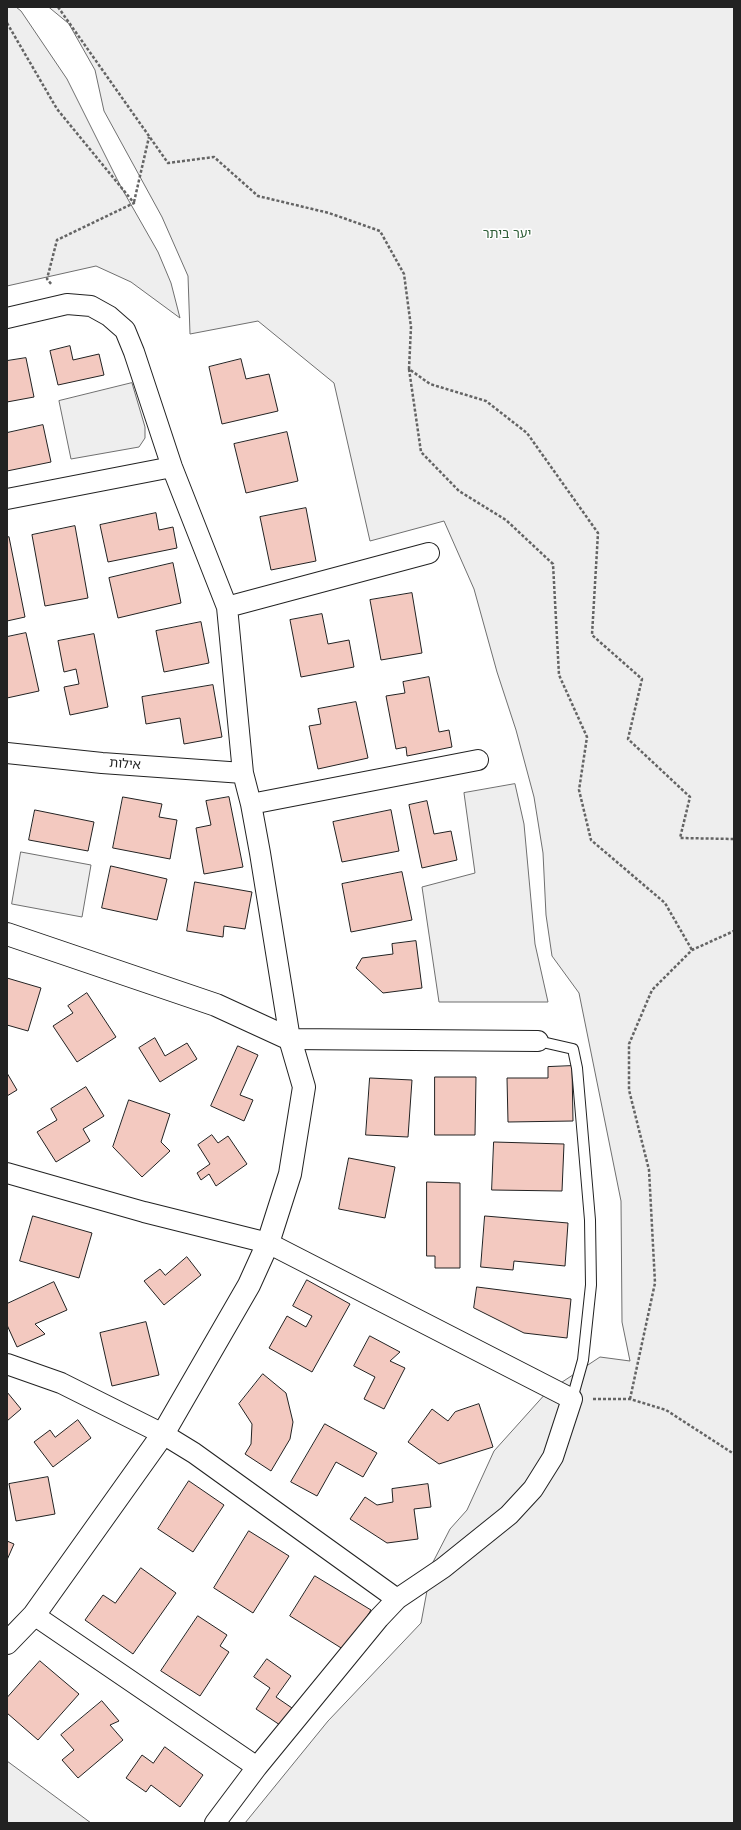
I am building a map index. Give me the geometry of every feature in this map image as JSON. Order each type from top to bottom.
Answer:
[{"type":"street","points":[[7,318],[67,304],[91,306],[109,316],[125,330],[134,352],[172,467],[227,607],[243,773],[251,804],[290,1039],[304,1087],[290,1174],[268,1243],[249,1285],[163,1434],[34,1615],[11,1634]]},
{"type":"street","points":[[7,499],[172,467]]},
{"type":"street","points":[[227,607],[429,553]]},
{"type":"street","name":"אילות","points":[[7,753],[102,763],[243,773]]},
{"type":"street","points":[[251,804],[478,760]]},
{"type":"street","points":[[7,934],[216,1005],[290,1039],[538,1041]]},
{"type":"street","points":[[7,1173],[144,1212],[268,1243],[572,1399],[553,1457],[534,1489],[509,1515],[443,1568],[397,1599],[379,1618],[257,1767],[215,1823]]},
{"type":"street","points":[[7,1364],[61,1383],[163,1434],[194,1453],[397,1599]]},
{"type":"street","points":[[34,1615],[257,1767]]},
{"type":"lane","points":[[538,1041],[573,1049],[577,1068],[590,1220],[591,1285],[583,1360],[572,1399]]},
{"type":"path","points":[[58,7],[168,163],[214,157],[258,196],[330,213],[380,231],[404,274],[411,327],[409,369],[421,452],[459,491],[506,520],[553,564],[559,675],[587,737],[579,790],[591,840],[665,903],[692,950]]},
{"type":"path","points":[[7,23],[57,109],[134,203]]},
{"type":"path","points":[[134,203],[149,137]]},
{"type":"path","points":[[67,304],[47,279],[57,240],[134,203]]},
{"type":"path","points":[[409,369],[430,384],[486,401],[527,432],[598,533],[592,636],[642,679],[628,739],[690,797],[680,838],[734,839]]},
{"type":"path","points":[[630,1399],[656,1283],[650,1170],[629,1090],[629,1044],[652,990],[692,950],[734,932]]},
{"type":"path","points":[[572,1399],[630,1399],[666,1410],[734,1454]]},
{"type":"green space","points":[[7,7],[16,7],[21,11],[67,79],[121,187],[158,252],[171,283],[180,318],[131,282],[96,266],[7,286]]},
{"type":"green space","name":"יער ביתר","points":[[49,7],[734,7],[734,1823],[245,1823],[328,1721],[421,1623],[432,1564],[450,1529],[467,1510],[494,1451],[547,1392],[600,1357],[630,1361],[622,1322],[621,1201],[579,993],[552,956],[546,915],[543,853],[534,797],[516,730],[497,672],[474,589],[444,521],[370,541],[334,383],[258,321],[190,334],[188,276],[162,217],[104,111],[95,70],[69,24]]},
{"type":"green space","points":[[132,383],[145,427],[145,438],[139,447],[71,459],[59,401]]},
{"type":"green space","points":[[515,784],[524,824],[535,944],[548,1002],[439,1002],[422,887],[475,873],[464,793]]},
{"type":"green space","points":[[21,852],[91,865],[82,917],[12,904]]},
{"type":"green space","points":[[7,1761],[91,1823],[7,1823]]},
{"type":"building","points":[[70,346],[73,360],[99,354],[104,375],[58,385],[50,351]]},
{"type":"building","points":[[26,358],[34,397],[7,402],[7,361]]},
{"type":"building","points":[[241,359],[246,379],[269,374],[278,411],[222,424],[209,367]]},
{"type":"building","points":[[43,425],[51,462],[7,471],[7,433]]},
{"type":"building","points":[[287,432],[298,481],[246,493],[234,444]]},
{"type":"building","points":[[306,508],[316,561],[271,570],[260,517]]},
{"type":"building","points":[[156,513],[159,530],[173,527],[177,548],[108,562],[100,525]]},
{"type":"building","points":[[75,526],[88,598],[45,606],[32,535]]},
{"type":"building","points":[[9,537],[25,617],[7,621],[7,538]]},
{"type":"building","points":[[173,563],[181,603],[118,618],[109,578]]},
{"type":"building","points":[[412,593],[422,653],[381,660],[370,600]]},
{"type":"building","points":[[322,614],[328,644],[349,640],[354,667],[301,677],[290,620]]},
{"type":"building","points":[[201,622],[209,663],[164,672],[156,631]]},
{"type":"building","points":[[26,633],[39,691],[7,698],[7,637]]},
{"type":"building","points":[[94,634],[108,707],[70,715],[64,687],[79,684],[76,669],[64,672],[58,641]]},
{"type":"building","points":[[429,677],[439,732],[449,730],[452,747],[407,756],[406,747],[396,749],[386,696],[405,693],[403,682]]},
{"type":"building","points":[[213,685],[222,737],[184,744],[180,718],[146,724],[142,697]]},
{"type":"building","points":[[356,702],[368,758],[318,769],[309,726],[321,724],[318,709]]},
{"type":"building","points":[[123,797],[162,804],[159,817],[177,820],[170,859],[113,848]]},
{"type":"building","points":[[229,797],[243,867],[204,874],[196,828],[211,825],[206,801]]},
{"type":"building","points":[[427,801],[434,834],[451,831],[457,860],[422,868],[409,805]]},
{"type":"building","points":[[35,810],[94,822],[88,851],[29,840]]},
{"type":"building","points":[[391,810],[399,851],[342,862],[333,822]]},
{"type":"building","points":[[111,866],[167,879],[157,920],[102,908]]},
{"type":"building","points":[[402,872],[412,920],[351,932],[342,884]]},
{"type":"building","points":[[195,882],[252,892],[245,929],[224,926],[223,937],[187,931]]},
{"type":"building","points":[[416,941],[422,988],[383,993],[356,968],[362,958],[393,954],[392,944]]},
{"type":"building","points":[[7,978],[41,988],[28,1031],[7,1025]]},
{"type":"building","points":[[87,993],[116,1037],[77,1062],[53,1026],[73,1013],[68,1006]]},
{"type":"building","points":[[155,1038],[165,1056],[187,1043],[197,1059],[160,1082],[139,1048]]},
{"type":"building","points":[[238,1046],[258,1055],[240,1095],[253,1100],[244,1121],[211,1106]]},
{"type":"building","points":[[572,1066],[573,1121],[508,1122],[507,1078],[548,1078],[548,1067]]},
{"type":"building","points":[[7,1073],[17,1090],[7,1096]]},
{"type":"building","points":[[435,1077],[476,1077],[475,1135],[435,1135]]},
{"type":"building","points":[[370,1078],[412,1080],[408,1137],[366,1135]]},
{"type":"building","points":[[86,1087],[104,1116],[83,1129],[90,1141],[56,1162],[37,1132],[57,1120],[51,1109]]},
{"type":"building","points":[[129,1100],[170,1114],[161,1142],[170,1151],[142,1177],[113,1147]]},
{"type":"building","points":[[212,1135],[218,1143],[228,1136],[247,1164],[216,1186],[209,1174],[201,1180],[197,1173],[210,1164],[198,1145]]},
{"type":"building","points":[[494,1142],[564,1144],[562,1191],[492,1190]]},
{"type":"building","points":[[349,1158],[395,1167],[385,1218],[339,1209]]},
{"type":"building","points":[[427,1182],[460,1183],[460,1268],[435,1268],[435,1256],[427,1256]]},
{"type":"building","points":[[33,1216],[92,1233],[79,1278],[20,1261]]},
{"type":"building","points":[[485,1216],[568,1223],[565,1266],[514,1261],[513,1270],[481,1267]]},
{"type":"building","points":[[187,1257],[201,1275],[164,1305],[144,1281],[160,1269],[165,1275]]},
{"type":"building","points":[[307,1280],[350,1304],[312,1372],[269,1348],[287,1316],[306,1327],[312,1316],[293,1306]]},
{"type":"building","points":[[54,1282],[67,1310],[35,1324],[45,1334],[17,1347],[7,1325],[7,1304]]},
{"type":"building","points":[[477,1287],[571,1299],[567,1338],[524,1333],[474,1308]]},
{"type":"building","points":[[146,1322],[159,1375],[112,1386],[100,1333]]},
{"type":"building","points":[[370,1336],[400,1352],[390,1361],[405,1368],[384,1409],[364,1399],[375,1377],[354,1366]]},
{"type":"building","points":[[263,1374],[286,1393],[293,1422],[290,1439],[271,1471],[245,1454],[251,1444],[252,1424],[239,1404]]},
{"type":"building","points":[[7,1392],[21,1409],[7,1421]]},
{"type":"building","points":[[479,1404],[493,1447],[439,1464],[408,1442],[432,1409],[448,1421],[455,1412]]},
{"type":"building","points":[[78,1420],[91,1438],[53,1467],[34,1442],[50,1430],[55,1437]]},
{"type":"building","points":[[325,1424],[377,1453],[363,1477],[336,1462],[317,1496],[291,1482]]},
{"type":"building","points":[[48,1477],[55,1514],[16,1521],[9,1484]]},
{"type":"building","points":[[189,1481],[224,1505],[193,1552],[158,1529]]},
{"type":"building","points":[[428,1484],[431,1507],[414,1509],[418,1539],[387,1543],[350,1519],[365,1497],[377,1505],[393,1502],[392,1489]]},
{"type":"building","points":[[249,1531],[289,1556],[253,1613],[214,1588]]},
{"type":"building","points":[[7,1541],[14,1544],[7,1560]]},
{"type":"building","points":[[141,1568],[176,1593],[133,1654],[85,1620],[103,1595],[115,1603]]},
{"type":"building","points":[[315,1576],[371,1610],[346,1651],[290,1616]]},
{"type":"building","points":[[198,1616],[227,1635],[220,1646],[229,1652],[200,1696],[161,1671]]},
{"type":"building","points":[[267,1659],[291,1676],[276,1697],[292,1708],[280,1725],[256,1709],[270,1688],[254,1677]]},
{"type":"building","points":[[40,1661],[79,1694],[38,1740],[7,1713],[7,1698]]},
{"type":"building","points":[[102,1701],[119,1721],[110,1725],[123,1740],[78,1778],[62,1760],[74,1750],[61,1735]]},
{"type":"building","points":[[165,1747],[203,1775],[180,1807],[151,1785],[146,1792],[126,1778],[142,1755],[153,1763]]}]
